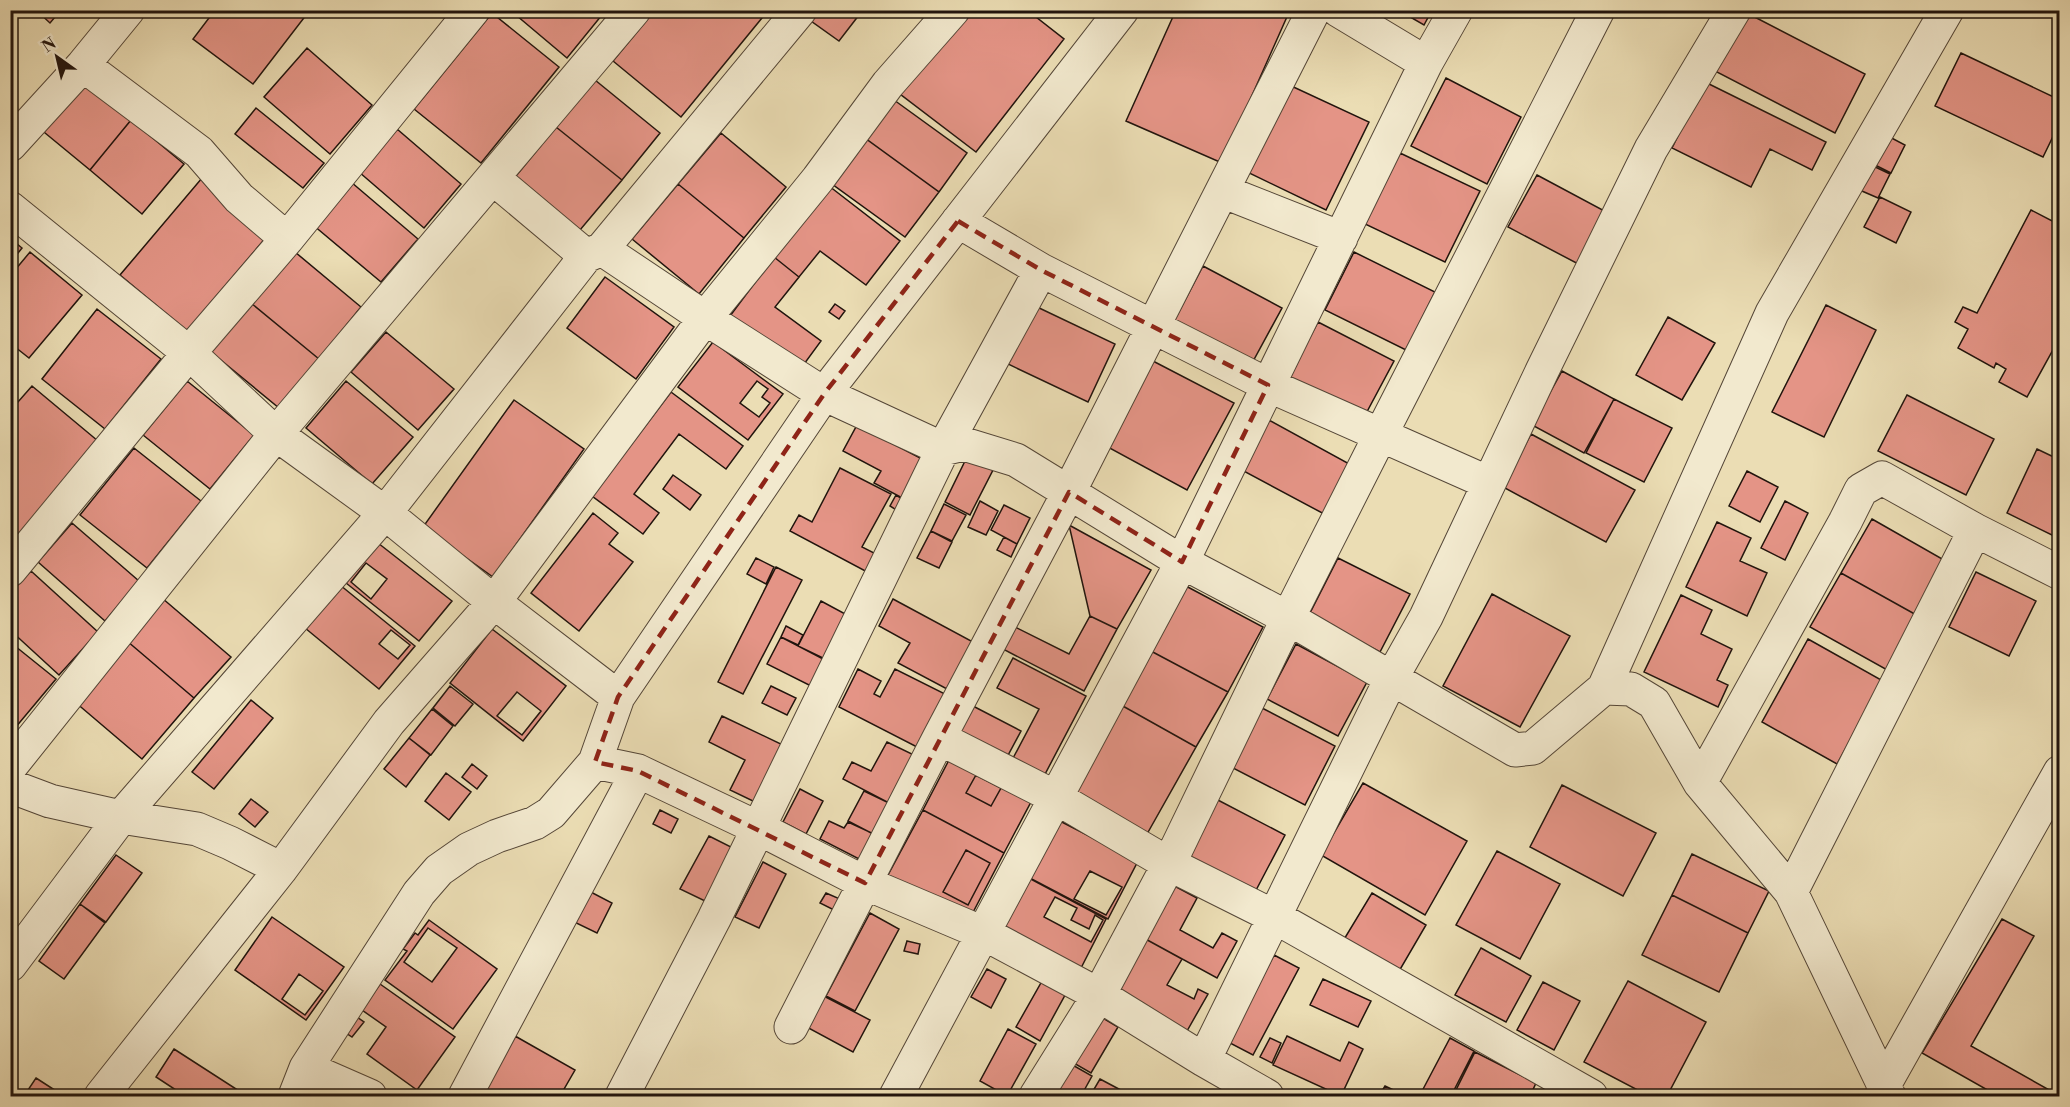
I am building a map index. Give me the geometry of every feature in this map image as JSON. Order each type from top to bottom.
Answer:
[{"type":"street","points":[[10,145],[83,65],[128,10]]},
{"type":"street","points":[[10,570],[287,239],[473,10]]},
{"type":"street","points":[[10,767],[276,434],[634,10]]},
{"type":"street","points":[[10,965],[121,817],[385,513],[594,252],[800,10]]},
{"type":"street","points":[[101,1096],[281,869],[389,722],[494,602],[705,318],[818,179],[888,84],[953,10]]},
{"type":"street","points":[[370,1096],[301,1082],[419,893],[440,870],[469,849],[535,823],[551,813],[595,762],[618,697],[824,394],[1122,10]]},
{"type":"street","points":[[791,1027],[939,738],[1069,492],[1314,10]]},
{"type":"street","points":[[1338,10],[1426,63]]},
{"type":"street","points":[[897,1096],[1182,562],[1426,63],[1456,10]]},
{"type":"street","points":[[1036,1096],[1099,994],[1169,864],[1288,618],[1598,10]]},
{"type":"street","points":[[1204,1060],[1391,679],[1426,617],[1651,149],[1734,10]]},
{"type":"street","points":[[493,178],[594,252],[705,318],[824,394],[943,449],[964,444],[1016,460],[1182,562],[1288,618],[1515,750],[1533,748],[1604,688],[1772,313],[1947,10]]},
{"type":"street","points":[[83,65],[199,152],[239,198],[287,239]]},
{"type":"street","points":[[1222,191],[1341,238]]},
{"type":"street","points":[[10,208],[189,354],[276,434],[385,513],[494,602],[618,697]]},
{"type":"street","points":[[958,221],[1041,270],[1268,385],[1489,483]]},
{"type":"street","points":[[622,1096],[758,828],[943,449],[1041,270]]},
{"type":"street","points":[[1700,783],[1861,490],[1882,478],[1975,530],[2060,573]]},
{"type":"street","points":[[1791,892],[1975,530]]},
{"type":"street","points":[[1604,688],[1631,689],[1654,703],[1700,783],[1791,892],[1886,1092]]},
{"type":"street","points":[[939,738],[1055,797],[1169,864],[1275,916],[1591,1096]]},
{"type":"street","points":[[595,762],[638,771],[758,828],[865,883],[983,933],[1099,994],[1204,1060],[1267,1096]]},
{"type":"street","points":[[465,1096],[638,771]]},
{"type":"street","points":[[1886,1092],[2060,772]]},
{"type":"street","points":[[10,786],[50,801],[121,817],[197,829],[281,869]]},
{"type":"highlighted area","points":[[958,221],[1041,270],[1268,385],[1182,562],[1069,492],[865,883],[638,771],[595,762],[618,697],[824,394]]},
{"type":"building","points":[[36,10],[61,10],[50,23]]},
{"type":"building","points":[[215,10],[310,10],[253,84],[193,39]]},
{"type":"building","points":[[510,10],[606,10],[567,58]]},
{"type":"building","points":[[655,10],[764,10],[766,13],[681,117],[613,61]]},
{"type":"building","points":[[818,10],[853,10],[859,15],[839,41],[811,21]]},
{"type":"building","points":[[965,10],[1027,10],[1064,39],[976,152],[900,94]]},
{"type":"building","points":[[1176,10],[1290,10],[1222,163],[1126,121]]},
{"type":"building","points":[[1398,10],[1432,10],[1424,25]]},
{"type":"building","points":[[1743,11],[1865,74],[1835,133],[1713,70]]},
{"type":"building","points":[[492,13],[559,67],[481,163],[414,109]]},
{"type":"building","points":[[307,48],[372,105],[330,154],[264,97]]},
{"type":"building","points":[[1961,53],[2060,100],[2060,122],[2043,157],[1935,106]]},
{"type":"building","points":[[81,78],[131,120],[90,170],[39,128]]},
{"type":"building","points":[[1446,78],[1521,117],[1487,184],[1411,146]]},
{"type":"building","points":[[595,80],[660,133],[622,180],[556,127]]},
{"type":"building","points":[[1705,82],[1826,142],[1812,170],[1770,149],[1751,187],[1672,148]]},
{"type":"building","points":[[1287,84],[1369,122],[1326,210],[1245,171]]},
{"type":"building","points":[[894,100],[967,153],[939,192],[865,138]]},
{"type":"building","points":[[256,108],[324,163],[303,188],[235,134]]},
{"type":"building","points":[[131,120],[184,164],[142,214],[90,170]]},
{"type":"building","points":[[556,127],[622,180],[580,230],[516,176]]},
{"type":"building","points":[[397,129],[461,184],[424,228],[359,172]]},
{"type":"building","points":[[721,133],[786,187],[744,238],[678,184]]},
{"type":"building","points":[[1884,134],[1905,145],[1891,173],[1869,162]]},
{"type":"building","points":[[865,138],[939,192],[905,237],[832,184]]},
{"type":"building","points":[[1400,153],[1480,191],[1445,262],[1365,224]]},
{"type":"building","points":[[1867,163],[1890,174],[1878,198],[1855,188]]},
{"type":"building","points":[[1537,175],[1612,215],[1584,267],[1508,227]]},
{"type":"building","points":[[202,178],[269,234],[187,331],[120,275]]},
{"type":"building","points":[[351,182],[418,239],[381,282],[313,225]]},
{"type":"building","points":[[678,184],[744,238],[699,294],[632,239]]},
{"type":"building","points":[[829,186],[900,241],[866,285],[820,251],[799,277],[774,257]]},
{"type":"building","points":[[1880,197],[1911,212],[1896,243],[1864,227]]},
{"type":"building","points":[[2031,210],[2060,225],[2060,337],[2027,397],[1999,382],[2006,369],[1996,363],[1994,368],[1958,348],[1968,329],[1955,322],[1963,307],[1977,313]]},
{"type":"building","points":[[10,238],[22,248],[10,263]]},
{"type":"building","points":[[30,252],[82,295],[29,358],[10,343],[10,276]]},
{"type":"building","points":[[295,252],[361,307],[319,359],[251,303]]},
{"type":"building","points":[[1354,252],[1435,292],[1406,350],[1325,310]]},
{"type":"building","points":[[774,257],[799,277],[775,307],[821,341],[799,371],[730,316]]},
{"type":"building","points":[[1203,266],[1282,308],[1251,365],[1173,323]]},
{"type":"building","points":[[605,277],[674,327],[636,379],[567,328]]},
{"type":"building","points":[[251,303],[319,359],[279,408],[211,352]]},
{"type":"building","points":[[835,304],[845,311],[839,319],[829,312]]},
{"type":"building","points":[[1826,305],[1876,330],[1824,437],[1772,412]]},
{"type":"building","points":[[1035,306],[1115,344],[1088,402],[1008,364]]},
{"type":"building","points":[[97,309],[161,359],[105,429],[42,379]]},
{"type":"building","points":[[1668,317],[1715,343],[1682,400],[1636,375]]},
{"type":"building","points":[[1318,322],[1394,361],[1362,421],[1286,382]]},
{"type":"building","points":[[386,332],[454,389],[418,430],[351,372]]},
{"type":"building","points":[[713,342],[783,394],[748,440],[678,387]],"holes":[[[757,381],[768,389],[762,397],[770,403],[759,417],[740,403]]]},
{"type":"building","points":[[1151,360],[1234,403],[1187,490],[1104,445]]},
{"type":"building","points":[[1562,371],[1614,399],[1584,453],[1532,425]]},
{"type":"building","points":[[187,381],[254,435],[210,489],[143,435]]},
{"type":"building","points":[[346,381],[413,437],[372,484],[306,428]]},
{"type":"building","points":[[32,386],[98,441],[19,536],[10,529],[10,411]]},
{"type":"building","points":[[671,392],[743,446],[726,469],[679,434],[634,494],[659,513],[643,534],[592,496]]},
{"type":"building","points":[[1907,395],[1994,439],[1966,495],[1878,451]]},
{"type":"building","points":[[1614,399],[1672,428],[1644,482],[1586,453]]},
{"type":"building","points":[[514,400],[584,449],[493,577],[423,527]]},
{"type":"building","points":[[1265,418],[1353,466],[1326,515],[1238,468]]},
{"type":"building","points":[[857,425],[926,461],[906,500],[874,483],[881,471],[843,451]]},
{"type":"building","points":[[1531,434],[1635,490],[1606,542],[1503,487]]},
{"type":"building","points":[[134,448],[201,501],[147,568],[80,515]]},
{"type":"building","points":[[2037,449],[2060,460],[2060,530],[2056,537],[2007,513]]},
{"type":"building","points":[[967,457],[993,470],[970,515],[945,502]]},
{"type":"building","points":[[840,468],[891,494],[862,547],[878,555],[869,573],[790,531],[799,515],[812,522]]},
{"type":"building","points":[[1747,471],[1778,487],[1760,522],[1729,506]]},
{"type":"building","points":[[673,475],[701,495],[690,510],[663,489]]},
{"type":"building","points":[[896,495],[904,500],[898,511],[890,506]]},
{"type":"building","points":[[980,501],[998,511],[986,535],[968,527]]},
{"type":"building","points":[[1785,501],[1808,513],[1785,560],[1761,548]]},
{"type":"building","points":[[944,504],[966,515],[952,541],[931,531]]},
{"type":"building","points":[[1004,505],[1030,518],[1017,544],[991,530]]},
{"type":"building","points":[[593,513],[618,533],[609,544],[633,562],[579,631],[531,593]]},
{"type":"building","points":[[1872,519],[1951,564],[1920,617],[1841,573]]},
{"type":"building","points":[[1717,522],[1751,538],[1740,561],[1767,573],[1747,616],[1686,587]]},
{"type":"building","points":[[72,523],[139,581],[105,621],[38,562]]},
{"type":"building","points":[[1069,525],[1151,570],[1117,629],[1090,616]]},
{"type":"building","points":[[931,531],[952,542],[939,568],[917,558]]},
{"type":"building","points":[[1004,537],[1017,544],[1011,557],[997,550]]},
{"type":"building","points":[[378,543],[452,601],[419,641],[346,583]],"holes":[[[366,563],[387,579],[371,599],[351,582]]]},
{"type":"building","points":[[756,558],[774,567],[766,584],[747,574]]},
{"type":"building","points":[[1338,558],[1410,594],[1380,652],[1309,615]]},
{"type":"building","points":[[776,567],[802,580],[743,694],[718,682]]},
{"type":"building","points":[[31,571],[98,632],[59,675],[10,630],[10,593]]},
{"type":"building","points":[[1976,572],[2036,601],[2009,656],[1949,627]]},
{"type":"building","points":[[1841,573],[1920,617],[1889,671],[1810,627]]},
{"type":"building","points":[[340,585],[415,646],[379,689],[305,628]],"holes":[[[391,630],[410,645],[398,659],[379,644]]]},
{"type":"building","points":[[1184,585],[1263,627],[1228,692],[1149,650]]},
{"type":"building","points":[[1492,594],[1570,636],[1520,727],[1443,686]]},
{"type":"building","points":[[1681,595],[1712,610],[1701,634],[1732,649],[1717,680],[1728,685],[1718,707],[1644,672]]},
{"type":"building","points":[[162,598],[231,657],[194,698],[127,641]]},
{"type":"building","points":[[893,599],[973,642],[947,689],[898,663],[910,643],[879,626]]},
{"type":"building","points":[[821,601],[849,616],[827,660],[798,646]]},
{"type":"building","points":[[1090,616],[1117,629],[1084,691],[1001,648],[1013,626],[1069,654]]},
{"type":"building","points":[[786,626],[803,635],[798,645],[781,637]]},
{"type":"building","points":[[492,629],[566,686],[523,741],[450,683]],"holes":[[[517,692],[541,711],[522,735],[497,716]]]},
{"type":"building","points":[[781,637],[827,661],[813,687],[767,664]]},
{"type":"building","points":[[1808,639],[1883,681],[1837,764],[1762,722]]},
{"type":"building","points":[[127,641],[194,698],[142,759],[75,702]]},
{"type":"building","points":[[10,642],[56,679],[10,734]]},
{"type":"building","points":[[1296,644],[1367,682],[1338,736],[1267,699]]},
{"type":"building","points":[[1149,650],[1228,692],[1196,747],[1121,705]]},
{"type":"building","points":[[1013,658],[1086,696],[1043,778],[1011,762],[1039,709],[997,688]]},
{"type":"building","points":[[858,669],[881,681],[874,694],[880,697],[895,669],[945,694],[917,747],[839,707]]},
{"type":"building","points":[[450,686],[473,704],[455,726],[433,708]]},
{"type":"building","points":[[771,686],[796,698],[787,715],[762,703]]},
{"type":"building","points":[[251,700],[273,718],[214,789],[192,772]]},
{"type":"building","points":[[971,705],[1021,731],[1006,759],[956,734]]},
{"type":"building","points":[[1121,705],[1196,747],[1147,834],[1072,791]]},
{"type":"building","points":[[1262,708],[1335,746],[1305,805],[1231,767]]},
{"type":"building","points":[[432,709],[453,726],[431,755],[409,738]]},
{"type":"building","points":[[722,716],[783,745],[755,802],[730,790],[745,760],[709,742]]},
{"type":"building","points":[[409,738],[430,755],[406,787],[384,769]]},
{"type":"building","points":[[887,742],[914,755],[889,803],[843,779],[852,762],[871,771]]},
{"type":"building","points":[[950,758],[1032,800],[1004,853],[923,810]],"holes":[[[976,775],[1001,788],[991,806],[966,793]]]},
{"type":"building","points":[[472,764],[487,776],[477,789],[462,777]]},
{"type":"building","points":[[446,773],[471,792],[449,820],[425,801]]},
{"type":"building","points":[[976,775],[1001,788],[991,806],[966,793]]},
{"type":"building","points":[[1363,783],[1467,841],[1425,915],[1321,855]]},
{"type":"building","points":[[1562,785],[1656,833],[1623,896],[1530,847]]},
{"type":"building","points":[[800,789],[823,801],[806,834],[783,822]]},
{"type":"building","points":[[864,791],[889,803],[873,834],[848,821]]},
{"type":"building","points":[[1214,798],[1285,835],[1254,894],[1183,857]]},
{"type":"building","points":[[251,799],[268,812],[255,827],[239,814]]},
{"type":"building","points":[[660,810],[678,819],[671,833],[653,824]]},
{"type":"building","points":[[923,810],[1004,853],[970,918],[888,875]],"holes":[[[966,850],[990,863],[968,905],[943,892]]]},
{"type":"building","points":[[1054,818],[1138,861],[1108,919],[1024,875]],"holes":[[[1090,871],[1122,887],[1106,915],[1074,899]]]},
{"type":"building","points":[[829,821],[844,828],[848,822],[874,834],[861,860],[820,839]]},
{"type":"building","points":[[709,836],[733,848],[705,901],[680,889]]},
{"type":"building","points":[[966,850],[990,863],[968,905],[943,892]]},
{"type":"building","points":[[1497,851],[1560,884],[1520,959],[1456,925]]},
{"type":"building","points":[[1692,854],[1769,891],[1748,933],[1672,895]]},
{"type":"building","points":[[116,855],[142,873],[106,922],[80,904]]},
{"type":"building","points":[[763,862],[786,874],[759,928],[735,917]]},
{"type":"building","points":[[1027,877],[1106,919],[1081,968],[1001,927]],"holes":[[[1055,897],[1077,908],[1071,920],[1089,929],[1095,915],[1103,920],[1091,942],[1044,917]]]},
{"type":"building","points":[[1169,883],[1197,898],[1180,930],[1213,948],[1222,933],[1237,941],[1217,978],[1140,936]]},
{"type":"building","points":[[585,889],[612,903],[597,933],[570,920]]},
{"type":"building","points":[[826,893],[840,899],[834,910],[820,903]]},
{"type":"building","points":[[1372,893],[1426,925],[1398,973],[1343,941]]},
{"type":"building","points":[[1672,895],[1748,933],[1719,992],[1642,955]]},
{"type":"building","points":[[80,904],[105,923],[64,979],[39,961]]},
{"type":"building","points":[[870,913],[899,929],[855,1011],[826,996]]},
{"type":"building","points":[[272,917],[344,967],[306,1020],[235,970]],"holes":[[[299,974],[323,991],[305,1015],[282,999]]]},
{"type":"building","points":[[2002,919],[2034,936],[1971,1046],[2060,1096],[1998,1096],[1922,1053]]},
{"type":"building","points":[[429,920],[497,969],[453,1029],[385,980],[407,951],[403,949],[415,933],[418,935]],"holes":[[[428,928],[457,948],[432,982],[404,962]]]},
{"type":"building","points":[[1140,936],[1182,959],[1167,985],[1194,999],[1198,989],[1208,994],[1187,1031],[1111,990]]},
{"type":"building","points":[[907,941],[920,944],[918,954],[904,951]]},
{"type":"building","points":[[1481,948],[1531,976],[1506,1022],[1455,995]]},
{"type":"building","points":[[1274,955],[1299,968],[1253,1055],[1228,1042]]},
{"type":"building","points":[[987,969],[1006,979],[991,1008],[971,997]]},
{"type":"building","points":[[1046,974],[1070,986],[1040,1041],[1016,1027]]},
{"type":"building","points":[[1323,979],[1371,1001],[1358,1027],[1310,1005]]},
{"type":"building","points":[[1628,981],[1706,1022],[1667,1096],[1649,1096],[1584,1062]]},
{"type":"building","points":[[1543,982],[1580,1001],[1554,1050],[1517,1030]]},
{"type":"building","points":[[380,984],[455,1037],[417,1090],[367,1054],[386,1027],[362,1010]]},
{"type":"building","points":[[818,993],[870,1020],[853,1052],[801,1024]]},
{"type":"building","points":[[1091,1011],[1118,1027],[1091,1073],[1065,1058]]},
{"type":"building","points":[[354,1015],[364,1022],[352,1037],[343,1031]]},
{"type":"building","points":[[1008,1029],[1036,1044],[1007,1096],[980,1081]]},
{"type":"building","points":[[515,1036],[575,1070],[560,1096],[480,1096]]},
{"type":"building","points":[[1287,1036],[1340,1061],[1349,1042],[1363,1049],[1341,1096],[1273,1065]]},
{"type":"building","points":[[1270,1038],[1281,1043],[1272,1063],[1260,1057]]},
{"type":"building","points":[[1450,1038],[1474,1051],[1451,1096],[1429,1096],[1421,1093]]},
{"type":"building","points":[[174,1049],[247,1096],[176,1096],[179,1092],[156,1077]]},
{"type":"building","points":[[1475,1052],[1536,1083],[1530,1096],[1453,1096]]},
{"type":"building","points":[[1062,1059],[1092,1076],[1081,1096],[1041,1096]]},
{"type":"building","points":[[36,1078],[64,1096],[24,1096]]},
{"type":"building","points":[[1100,1079],[1132,1096],[1090,1096]]},
{"type":"building","points":[[1385,1086],[1406,1096],[1379,1096]]}]
